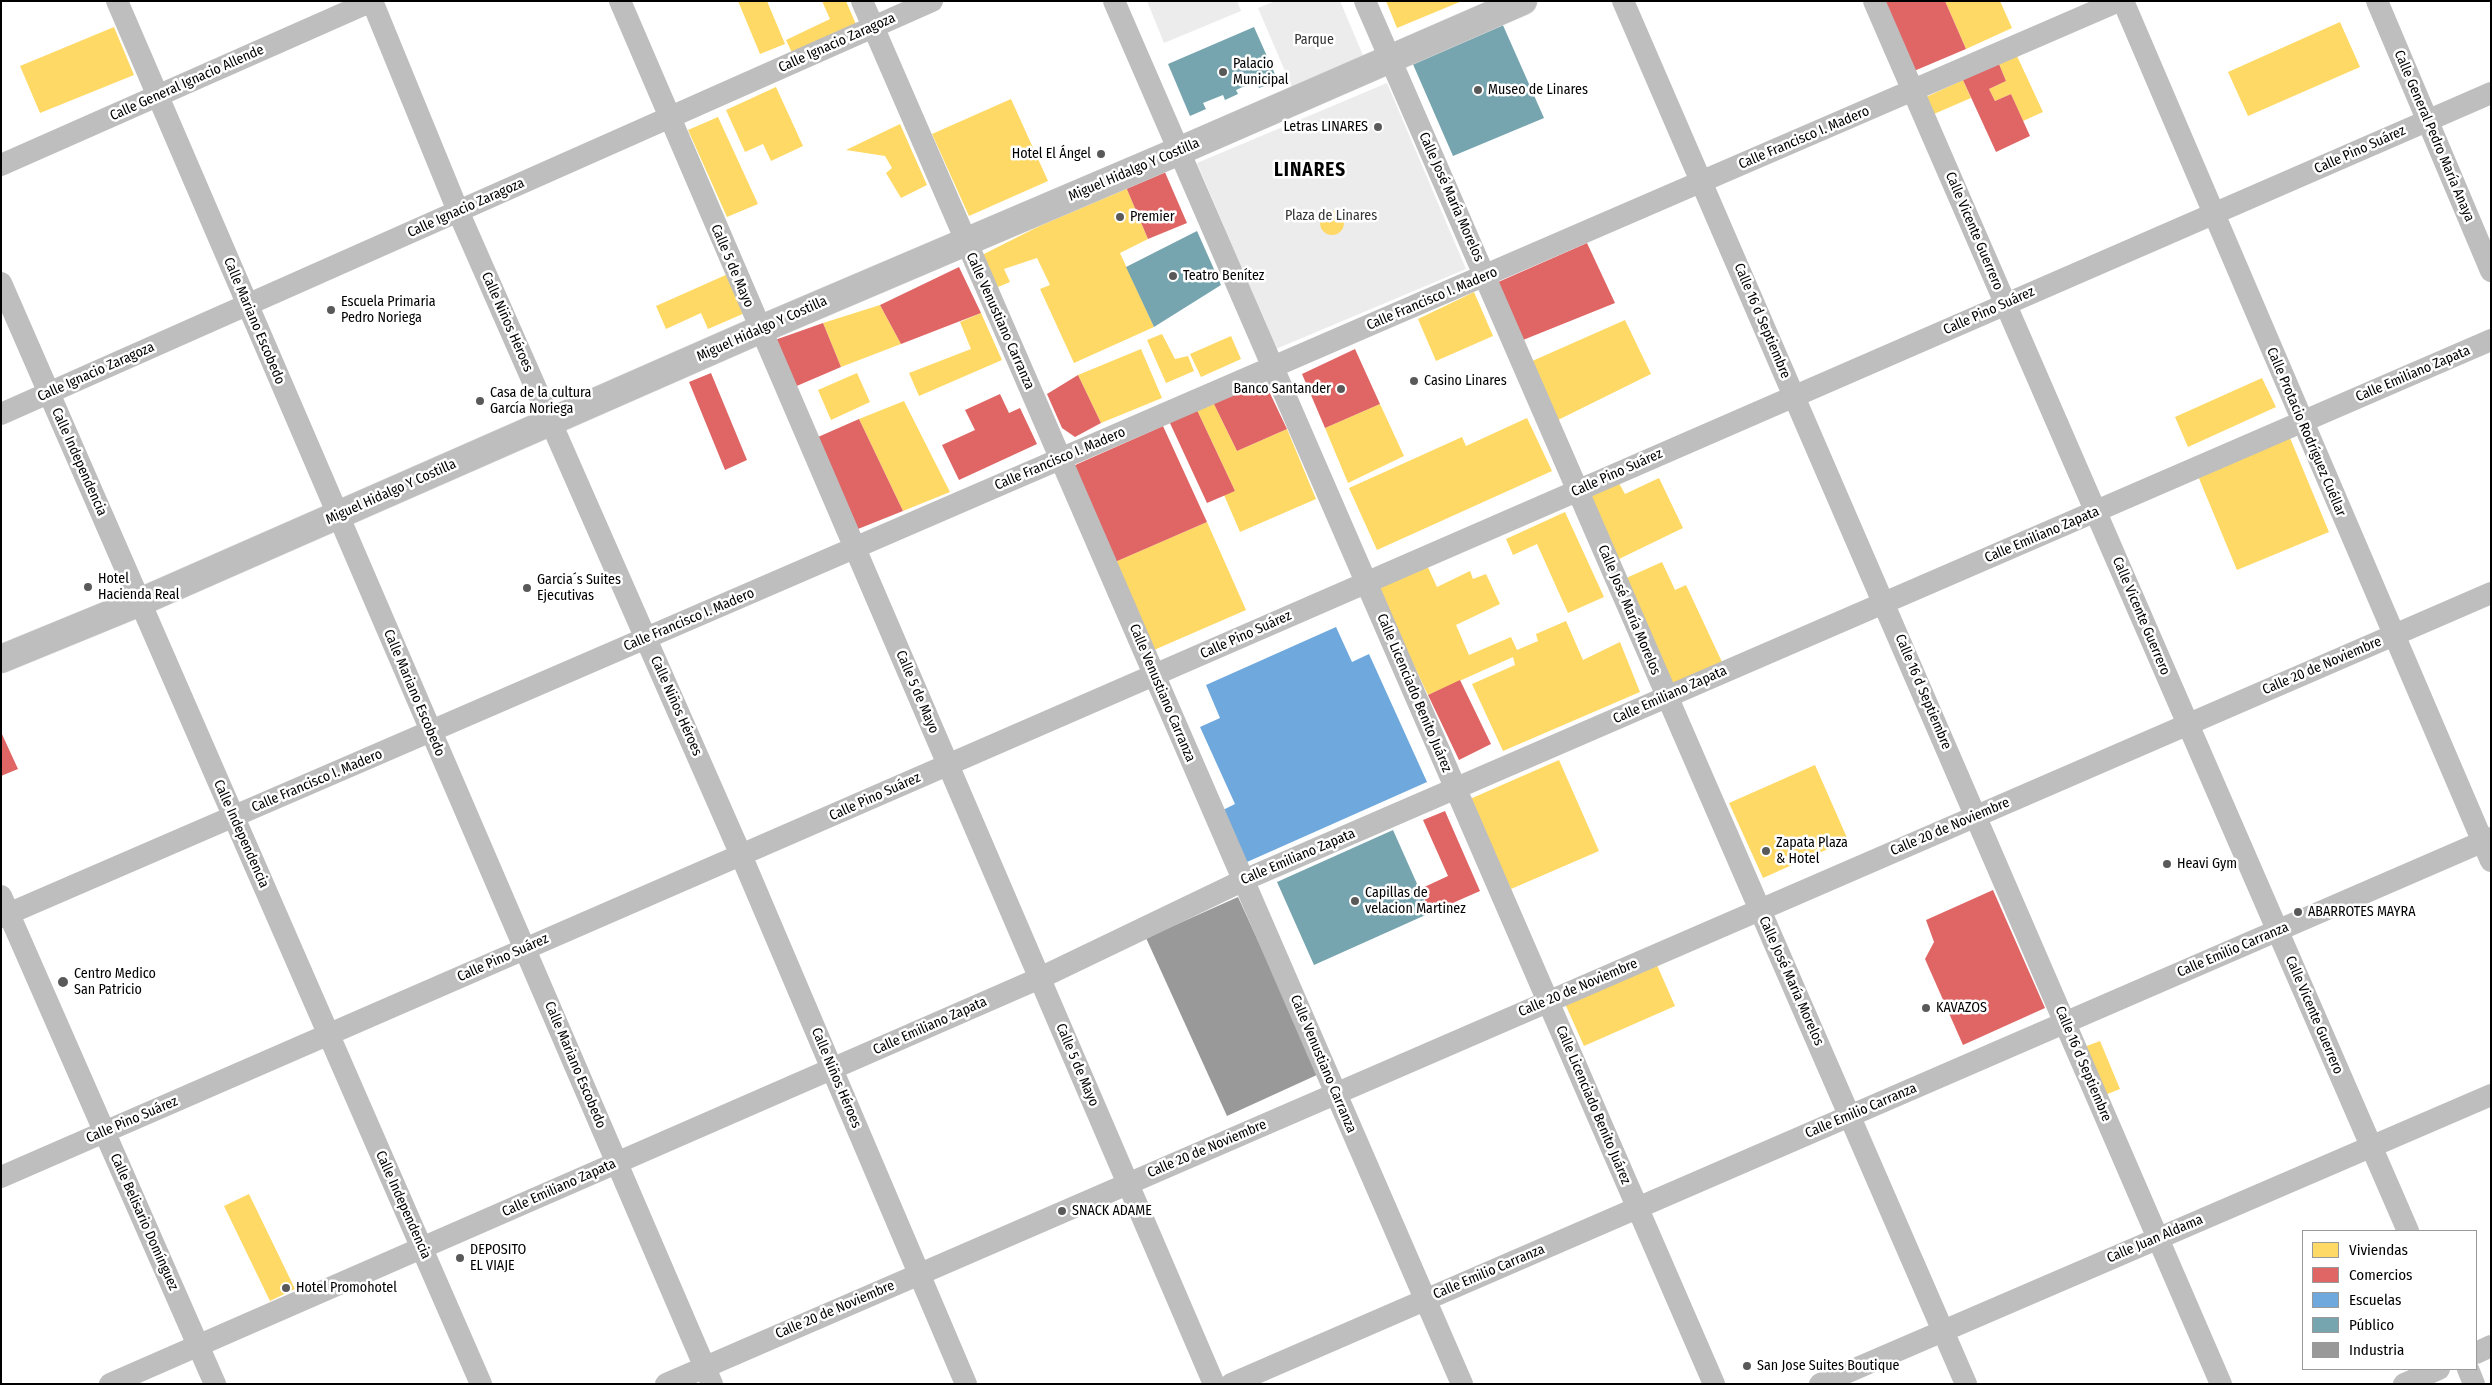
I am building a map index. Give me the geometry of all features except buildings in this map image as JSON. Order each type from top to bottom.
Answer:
[{"type":"main road","name":"Miguel Hidalgo Y Costilla","points":[[1,659],[140,602],[759,330],[1390,60],[1523,1]]},
{"type":"street","name":"Calle Mariano Escobedo","points":[[117,1],[709,1375]]},
{"type":"street","name":"Calle General Ignacio Allende","points":[[1,165],[372,1]]},
{"type":"street","name":"Calle Niños Héroes","points":[[372,1],[458,212],[646,638],[966,1384]]},
{"type":"street","name":"Calle 5 de Mayo","points":[[620,1],[759,330],[855,548],[1214,1384]]},
{"type":"street","name":"Calle Venustiano Carranza","points":[[862,1],[1462,1384]]},
{"type":"street","name":"Calle Ignacio Zaragoza","points":[[1,414],[932,1]]},
{"type":"street","name":"Calle Licenciado Benito Juárez","points":[[1114,1],[1714,1384]]},
{"type":"street","name":"Calle José María Morelos","points":[[1365,1],[1966,1384]]},
{"type":"street","name":"Calle 16 d Septiembre","points":[[1623,1],[2221,1384]]},
{"type":"street","name":"Calle Vicente Guerrero","points":[[1874,1],[2408,1230]]},
{"type":"street","name":"Calle Francisco I. Madero","points":[[4,909],[234,817],[2121,1]]},
{"type":"street","name":"Calle Protacio Rodríguez Cuéllar","points":[[2121,1],[2394,635],[2488,847]]},
{"type":"street","name":"Calle General Pedro María Anaya","points":[[2377,1],[2491,271]]},
{"type":"street","name":"Calle Pino Suárez","points":[[1,1177],[2491,93]]},
{"type":"street","name":"Calle Independencia","points":[[1,284],[481,1384]]},
{"type":"street","name":"Calle Emiliano Zapata","points":[[110,1384],[1040,978],[1244,880],[2491,340]]},
{"type":"street","name":"Calle 20 de Noviembre","points":[[666,1384],[709,1375],[919,1274],[2491,593]]},
{"type":"street","name":"Calle Emilio Carranza","points":[[1231,1384],[2278,930],[2488,847]]},
{"type":"street","name":"Calle Belisario Domínguez","points":[[4,909],[105,1132],[215,1384]]},
{"type":"street","name":"Calle Juan Aldama","points":[[1820,1384],[2491,1095]]},
{"type":"street","points":[[2477,1353],[2491,1346]]},
{"type":"street","points":[[2404,1384],[2437,1370]]},
{"type":"street","points":[[2468,1370],[2474,1384]]},
{"type":"green space","points":[[1147,1],[1237,1],[1241,11],[1164,43]]},
{"type":"green space","name":"Parque","points":[[1275,1],[1340,1],[1365,60],[1293,90],[1258,8]]},
{"type":"green space","name":"Plaza de Linares","points":[[1387,83],[1466,269],[1276,349],[1197,163]]},
{"type":"place","name":"Palacio Municipal","points":[[1223,72]]},
{"type":"place","name":"Museo de Linares","points":[[1478,90]]},
{"type":"place","name":"Letras LINARES","points":[[1378,127]]},
{"type":"place","name":"Hotel El Ángel","points":[[1101,154]]},
{"type":"place","name":"Premier","points":[[1120,217]]},
{"type":"place","name":"Teatro Benítez","points":[[1173,276]]},
{"type":"place","name":"Escuela Primaria Pedro Noriega","points":[[331,310]]},
{"type":"place","name":"Casino Linares","points":[[1414,381]]},
{"type":"place","name":"Banco Santander","points":[[1341,389]]},
{"type":"place","name":"Casa de la cultura García Noriega","points":[[480,401]]},
{"type":"place","name":"Hotel Hacienda Real","points":[[88,587]]},
{"type":"place","name":"Garcia´s Suites Ejecutivas","points":[[527,588]]},
{"type":"place","name":"Zapata Plaza & Hotel","points":[[1766,851]]},
{"type":"place","name":"Heavi Gym","points":[[2167,864]]},
{"type":"place","name":"Capillas de velacion Martinez","points":[[1355,901]]},
{"type":"place","name":"ABARROTES MAYRA","points":[[2298,912]]},
{"type":"place","name":"Centro Medico San Patricio","points":[[63,982]]},
{"type":"place","name":"KAVAZOS","points":[[1926,1008]]},
{"type":"place","name":"SNACK ADAME","points":[[1062,1211]]},
{"type":"place","name":"DEPOSITO EL VIAJE","points":[[460,1258]]},
{"type":"place","name":"Hotel Promohotel","points":[[286,1288]]},
{"type":"place","name":"San Jose Suites Boutique","points":[[1747,1366]]},
{"type":"district","name":"LINARES","points":[[1310,171]]}]
